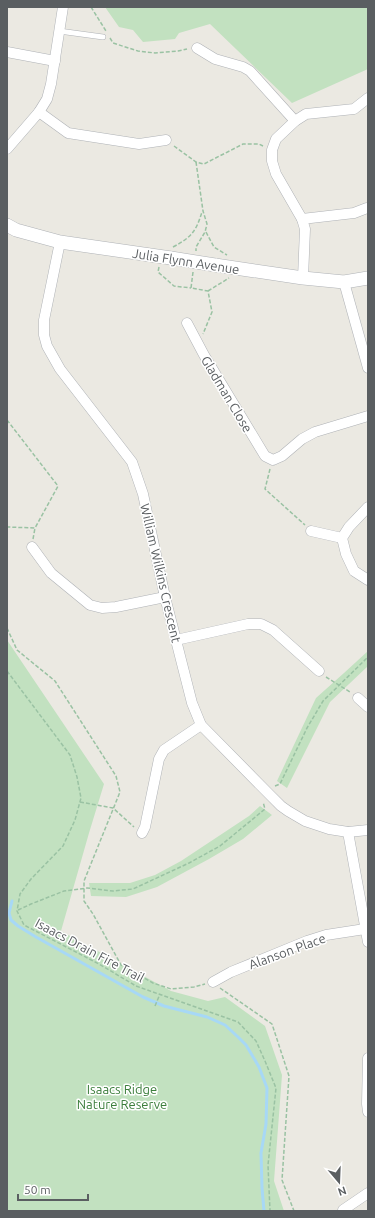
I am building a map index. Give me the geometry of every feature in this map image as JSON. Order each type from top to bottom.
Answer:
[{"type":"street","points":[[7,149],[39,112],[47,99],[51,84],[63,7]]},
{"type":"street","points":[[197,48],[215,59],[243,67],[250,71],[295,121]]},
{"type":"street","points":[[7,52],[55,60]]},
{"type":"street","points":[[303,278],[305,229],[302,219],[276,174],[272,161],[272,150],[276,139],[295,121],[306,114],[354,109],[368,98]]},
{"type":"street","points":[[39,112],[68,133],[139,144],[166,140]]},
{"type":"street","points":[[302,219],[354,213],[367,208]]},
{"type":"street","name":"Julia Flynn Avenue","points":[[7,225],[16,230],[60,242],[303,278],[344,282],[368,278]]},
{"type":"street","name":"William Wilkins Crescent","points":[[60,242],[44,320],[44,335],[47,346],[60,369],[132,462],[142,494],[165,597],[192,703],[201,725],[281,806],[305,821],[329,829],[348,832],[368,830]]},
{"type":"street","points":[[344,282],[368,368]]},
{"type":"street","name":"Gladman Close","points":[[187,323],[204,355],[271,464]]},
{"type":"street","points":[[271,464],[302,439],[315,432],[368,416]]},
{"type":"street","points":[[368,507],[349,527],[342,538],[346,554],[354,571],[368,580]]},
{"type":"street","points":[[311,531],[342,538]]},
{"type":"street","points":[[32,546],[51,573],[90,605],[102,608],[116,607],[165,597]]},
{"type":"street","points":[[176,640],[248,624],[261,624],[273,630],[319,671]]},
{"type":"street","points":[[358,698],[368,707]]},
{"type":"street","points":[[142,833],[145,827],[160,759],[164,750],[201,725]]},
{"type":"street","points":[[348,832],[368,942]]},
{"type":"street","name":"Alanson Place","points":[[213,982],[231,972],[307,941],[326,935],[365,929]]},
{"type":"street","points":[[368,1058],[366,1104],[368,1112]]},
{"type":"street","points":[[344,1210],[368,1193]]},
{"type":"lane","points":[[59,31],[102,37]]},
{"type":"path","points":[[91,7],[106,32]]},
{"type":"path","points":[[110,38],[114,43],[138,51],[155,53],[197,48]]},
{"type":"path","points":[[166,140],[196,162],[204,164],[243,144],[259,144],[272,150]]},
{"type":"path","points":[[193,234],[203,211]]},
{"type":"path","points":[[7,420],[58,486],[35,528],[7,527]]},
{"type":"path","points":[[271,464],[265,489],[311,531]]},
{"type":"path","points":[[7,628],[17,650],[55,681],[116,776],[120,792],[84,881],[84,901],[93,914],[121,965],[153,983],[171,989],[194,987],[213,982],[272,1024],[288,1076],[282,1180],[294,1211]]},
{"type":"path","points":[[17,911],[64,891],[84,888],[113,891],[133,889],[190,863],[220,846],[265,809],[262,798],[272,788],[280,784],[307,728],[323,701],[368,657]]},
{"type":"path","points":[[7,671],[70,755],[77,777],[81,798],[76,820],[63,846],[20,894],[17,911]]},
{"type":"path","points":[[319,671],[358,698]]},
{"type":"path","points":[[80,802],[113,808],[142,833]]},
{"type":"path","name":"Isaacs Drain Fire Trail","points":[[17,911],[24,925],[99,964],[136,986],[238,1022],[256,1041],[276,1088],[268,1165],[270,1211]]},
{"type":"path","points":[[155,1006],[160,994]]},
{"type":"green space","points":[[105,7],[368,7],[368,69],[292,103],[210,24],[179,33],[175,39],[143,42],[133,30],[119,27]]},
{"type":"green space","name":"Isaacs Ridge Nature Reserve","points":[[7,640],[104,784],[61,931],[171,991],[208,1001],[225,997],[265,1026],[282,1075],[274,1181],[284,1211],[7,1211]]},
{"type":"green space","points":[[368,651],[368,666],[330,702],[287,788],[277,781],[316,698]]},
{"type":"green space","points":[[260,806],[272,815],[243,839],[157,887],[126,897],[91,896],[89,883],[130,883],[155,875],[181,861],[249,816]]},
{"type":"waterway","points":[[12,901],[9,913],[11,920],[18,926],[143,997],[164,1006],[207,1017],[225,1025],[246,1045],[259,1067],[267,1088],[266,1124],[261,1153],[264,1211]]}]
